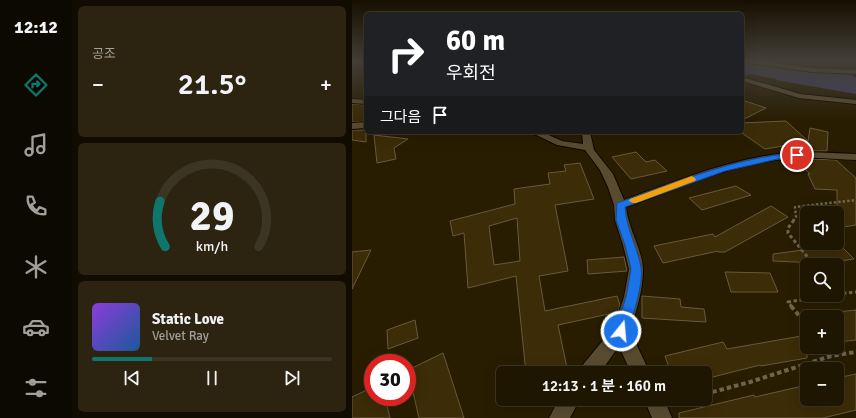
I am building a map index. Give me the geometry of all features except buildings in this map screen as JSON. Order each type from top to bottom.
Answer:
[{"type":"street","points":[[747,81],[799,96],[856,102]]},
{"type":"street","points":[[352,101],[364,102]]},
{"type":"street","points":[[352,126],[364,125]]},
{"type":"street","points":[[539,134],[560,143],[587,148]]},
{"type":"street","points":[[586,134],[587,148],[605,169],[612,182],[620,205],[621,220],[630,245],[636,269],[632,297],[621,331],[594,366]]},
{"type":"street","points":[[620,205],[695,178],[750,162],[778,156],[797,155],[856,157]]},
{"type":"street","points":[[621,331],[638,366]]},
{"type":"street","points":[[559,418],[566,406]]},
{"type":"street","points":[[657,406],[662,418]]},
{"type":"path","points":[[808,258],[788,233],[788,228],[796,217],[795,207],[856,200]]},
{"type":"path","points":[[844,293],[856,292]]},
{"type":"path","points":[[800,300],[788,302],[800,317]]},
{"type":"path","points":[[712,392],[750,382],[831,356],[856,352]]},
{"type":"shaded area","points":[[779,81],[856,81],[856,94]]},
{"type":"slow traffic","points":[[633,201],[692,179]]},
{"type":"route","points":[[621,331],[632,297],[636,269],[630,245],[621,220],[620,205],[723,169],[778,156],[797,155]]}]
